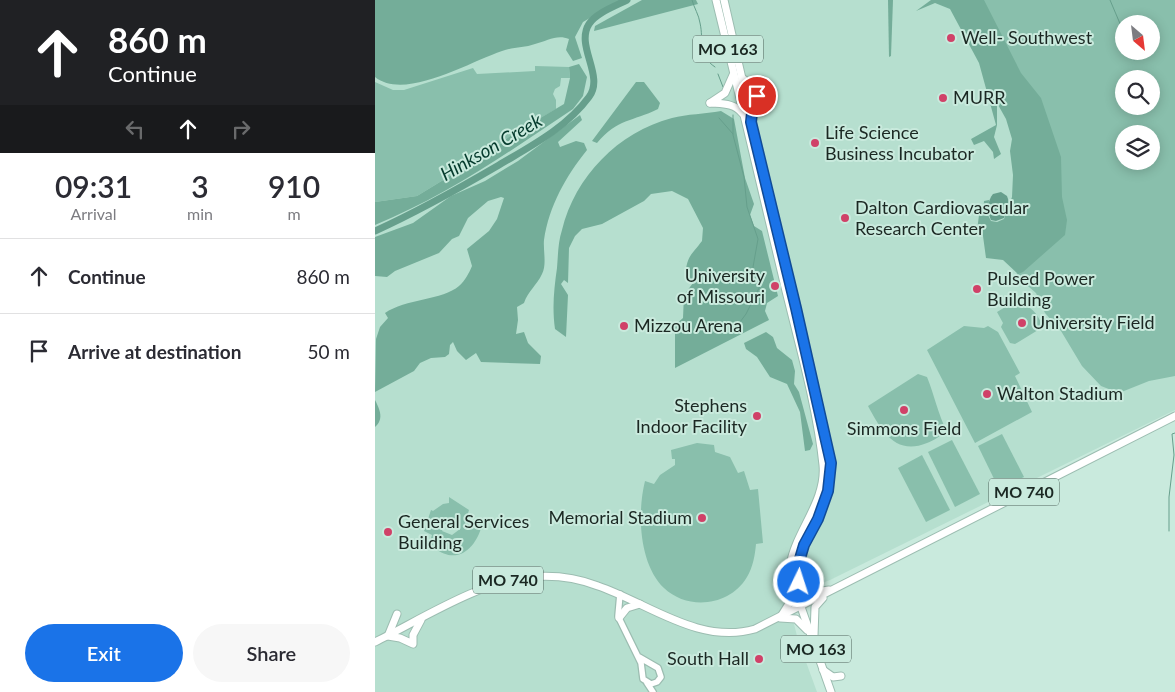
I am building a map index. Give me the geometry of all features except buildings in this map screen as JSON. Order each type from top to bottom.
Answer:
[{"type":"main road","name":"MO 163","points":[[716,0],[733,73],[748,120],[796,308],[831,463],[828,491],[804,545],[799,562],[794,598],[801,607],[831,692]]},
{"type":"main road","name":"MO 163","points":[[724,0],[748,120],[819,441],[823,468],[816,501],[791,555],[789,570],[795,583]]},
{"type":"main road","points":[[733,73],[728,89],[710,103],[737,108],[748,120]]},
{"type":"main road","points":[[741,78],[752,86],[762,80]]},
{"type":"main road","points":[[748,120],[757,96]]},
{"type":"main road","name":"MO 740","points":[[375,642],[492,584],[521,578],[566,578],[595,584],[700,629],[721,633],[747,631],[780,618],[1175,416]]},
{"type":"main road","points":[[810,534],[809,528],[816,501]]},
{"type":"main road","points":[[813,642],[799,621],[780,618],[790,602],[795,583],[810,591],[835,590]]},
{"type":"main road","points":[[813,642],[815,607],[835,590]]},
{"type":"main road","points":[[619,618],[627,608],[640,604]]},
{"type":"main road","points":[[397,614],[388,636],[400,638],[413,644],[413,635],[421,620]]},
{"type":"main road","points":[[823,670],[833,676],[841,676]]},
{"type":"street","points":[[620,594],[617,606],[619,618],[639,657],[643,670],[642,676],[655,692]]},
{"type":"street","points":[[639,657],[650,666]]},
{"type":"street","points":[[643,670],[650,666],[656,666],[660,671],[661,677],[657,682],[655,692]]},
{"type":"street","points":[[647,683],[657,682]]},
{"type":"shaded area","name":"University of Missouri","points":[[375,0],[1175,0],[1175,410],[830,580],[787,596],[798,640],[817,692],[375,692]]},
{"type":"shaded area","points":[[375,0],[621,0],[583,22],[575,37],[582,58],[573,61],[566,50],[569,39],[556,38],[506,50],[437,77],[403,85],[388,83],[375,77]]},
{"type":"shaded area","points":[[642,0],[696,0],[698,4],[594,31],[595,26]]},
{"type":"shaded area","points":[[888,0],[893,0],[891,56],[889,57]]},
{"type":"shaded area","points":[[931,0],[984,0],[1021,73],[1041,98],[1061,157],[1062,197],[1067,220],[1065,235],[1023,272],[1018,274],[1003,260],[986,258],[983,236],[977,231],[979,215],[983,213],[984,201],[989,200],[988,215],[991,221],[997,222],[1004,219],[1012,197],[1013,175],[1010,151],[1012,139],[1006,119],[997,103],[997,125],[994,137],[1001,154],[994,159],[993,152],[984,141],[974,145],[971,139],[996,125],[979,63],[950,9],[935,3],[916,11]]},
{"type":"shaded area","points":[[974,0],[1175,0],[1175,376],[1149,381],[1119,393],[1101,386],[1082,366],[1061,331],[1045,313],[1036,293],[1015,275],[1059,239]]},
{"type":"shaded area","points":[[579,64],[587,77],[583,96],[573,109],[452,187],[375,225],[375,202],[417,196],[494,149],[510,136],[564,104],[570,78],[569,67]]},
{"type":"shaded area","points":[[535,66],[569,67],[570,78],[561,78],[560,86],[555,89],[553,94],[556,100],[556,109],[510,136],[494,149],[417,196],[375,202],[375,82],[393,90],[404,90],[473,68],[477,74],[535,71]]},
{"type":"shaded area","points":[[636,82],[644,82],[660,103],[658,109],[619,125],[597,143],[592,141]]},
{"type":"shaded area","points":[[721,111],[734,119],[745,178],[754,204],[750,215],[754,226],[762,231],[778,296],[767,303],[765,311],[769,320],[675,368],[675,325],[683,318],[684,295],[693,283],[685,278],[687,265],[690,257],[702,241],[703,228],[688,199],[672,191],[651,194],[644,201],[602,224],[582,229],[575,236],[569,248],[568,283],[564,280],[561,284],[568,295],[566,337],[555,329],[554,321],[559,244],[568,211],[588,175],[617,146],[634,134],[652,125],[672,118]]},
{"type":"shaded area","points":[[580,115],[582,120],[558,142],[560,147],[576,141],[584,143],[587,150],[565,181],[554,203],[546,227],[544,240],[545,262],[542,274],[524,303],[517,307],[516,334],[524,332],[528,343],[541,356],[540,364],[481,362],[476,353],[466,360],[457,351],[453,342],[450,345],[449,354],[445,357],[431,358],[420,363],[414,371],[375,392],[376,339],[380,327],[388,318],[385,313],[393,308],[452,291],[461,284],[472,266],[467,249],[489,231],[497,219],[504,198],[501,197],[488,201],[468,218],[459,236],[452,239],[439,253],[395,271],[387,277],[375,276],[375,237],[413,223],[451,196],[485,181],[518,161]]},
{"type":"shaded area","points":[[1001,192],[1007,196],[1009,202],[1004,218],[996,221],[991,220],[988,210],[990,200],[993,194]]},
{"type":"shaded area","name":"University Field","points":[[1012,303],[1018,303],[1032,309],[1043,327],[1015,344],[1010,343],[1001,327],[1003,323],[997,312]]},
{"type":"shaded area","name":"Walton Stadium","points":[[964,326],[984,328],[988,326],[998,332],[1020,373],[1015,376],[1032,412],[975,443],[927,350]]},
{"type":"shaded area","points":[[766,332],[773,337],[777,348],[792,360],[795,371],[794,384],[799,392],[813,444],[810,450],[805,451],[800,412],[787,384],[770,377],[757,357],[746,349],[744,343]]},
{"type":"shaded area","name":"Simmons Field","points":[[918,374],[927,377],[947,432],[927,443],[906,446],[890,438],[884,432],[868,406]]},
{"type":"shaded area","points":[[375,400],[380,411],[380,418],[375,427]]},
{"type":"shaded area","points":[[1002,434],[1024,477],[999,489],[978,446]]},
{"type":"shaded area","points":[[952,440],[980,494],[955,507],[928,452]]},
{"type":"shaded area","name":"Memorial Stadium","points":[[697,443],[714,445],[715,452],[730,457],[738,473],[744,471],[750,490],[758,489],[763,543],[756,544],[751,569],[740,587],[720,599],[708,602],[685,600],[664,588],[649,566],[642,538],[641,508],[645,481],[654,484],[660,475],[675,465],[675,459],[672,459],[671,450]]},
{"type":"shaded area","points":[[922,455],[950,510],[926,522],[898,468]]},
{"type":"shaded area","points":[[449,497],[469,510],[466,520],[482,525],[471,547],[458,555],[443,553],[434,548],[434,546],[429,544],[432,535],[424,531],[431,510],[433,511],[443,504],[449,503]],"holes":[[[448,518],[460,523],[460,529],[452,535],[442,531]]]},
{"type":"waterway","name":"Hinkson Creek","points":[[375,231],[484,174],[535,143],[570,118],[589,97],[593,89],[594,80],[585,42],[589,24],[601,13],[627,0]]},
{"type":"waterway","points":[[692,0],[701,29],[703,52],[709,62],[715,67]]},
{"type":"waterway","points":[[1110,0],[1116,15]]},
{"type":"waterway","points":[[718,74],[723,87]]},
{"type":"waterway","points":[[733,115],[733,135],[744,177],[747,207],[758,239],[753,267],[760,286],[746,314],[734,330]]},
{"type":"waterway","points":[[719,118],[733,134]]},
{"type":"waterway","points":[[1169,531],[1169,497],[1174,455],[1172,434],[1175,433]]},
{"type":"place","name":"Well- Southwest","points":[[951,38]]},
{"type":"place","name":"MURR","points":[[943,98]]},
{"type":"place","name":"Life Science Business Incubator","points":[[815,143]]},
{"type":"place","name":"Dalton Cardiovascular Research Center","points":[[845,218]]},
{"type":"place","name":"University of Missouri","points":[[775,286]]},
{"type":"place","name":"Pulsed Power Building","points":[[977,289]]},
{"type":"place","name":"University Field","points":[[1022,323]]},
{"type":"place","name":"Mizzou Arena","points":[[624,326]]},
{"type":"place","name":"Walton Stadium","points":[[987,394]]},
{"type":"place","name":"Simmons Field","points":[[904,410]]},
{"type":"place","name":"Stephens Indoor Facility","points":[[757,416]]},
{"type":"place","name":"Memorial Stadium","points":[[702,518]]},
{"type":"place","name":"General Services Building","points":[[388,532]]},
{"type":"place","name":"South Hall","points":[[759,659]]},
{"type":"route","points":[[757,96],[752,107],[751,122],[831,463],[828,491],[818,519],[804,545],[799,562],[799,582]]}]
